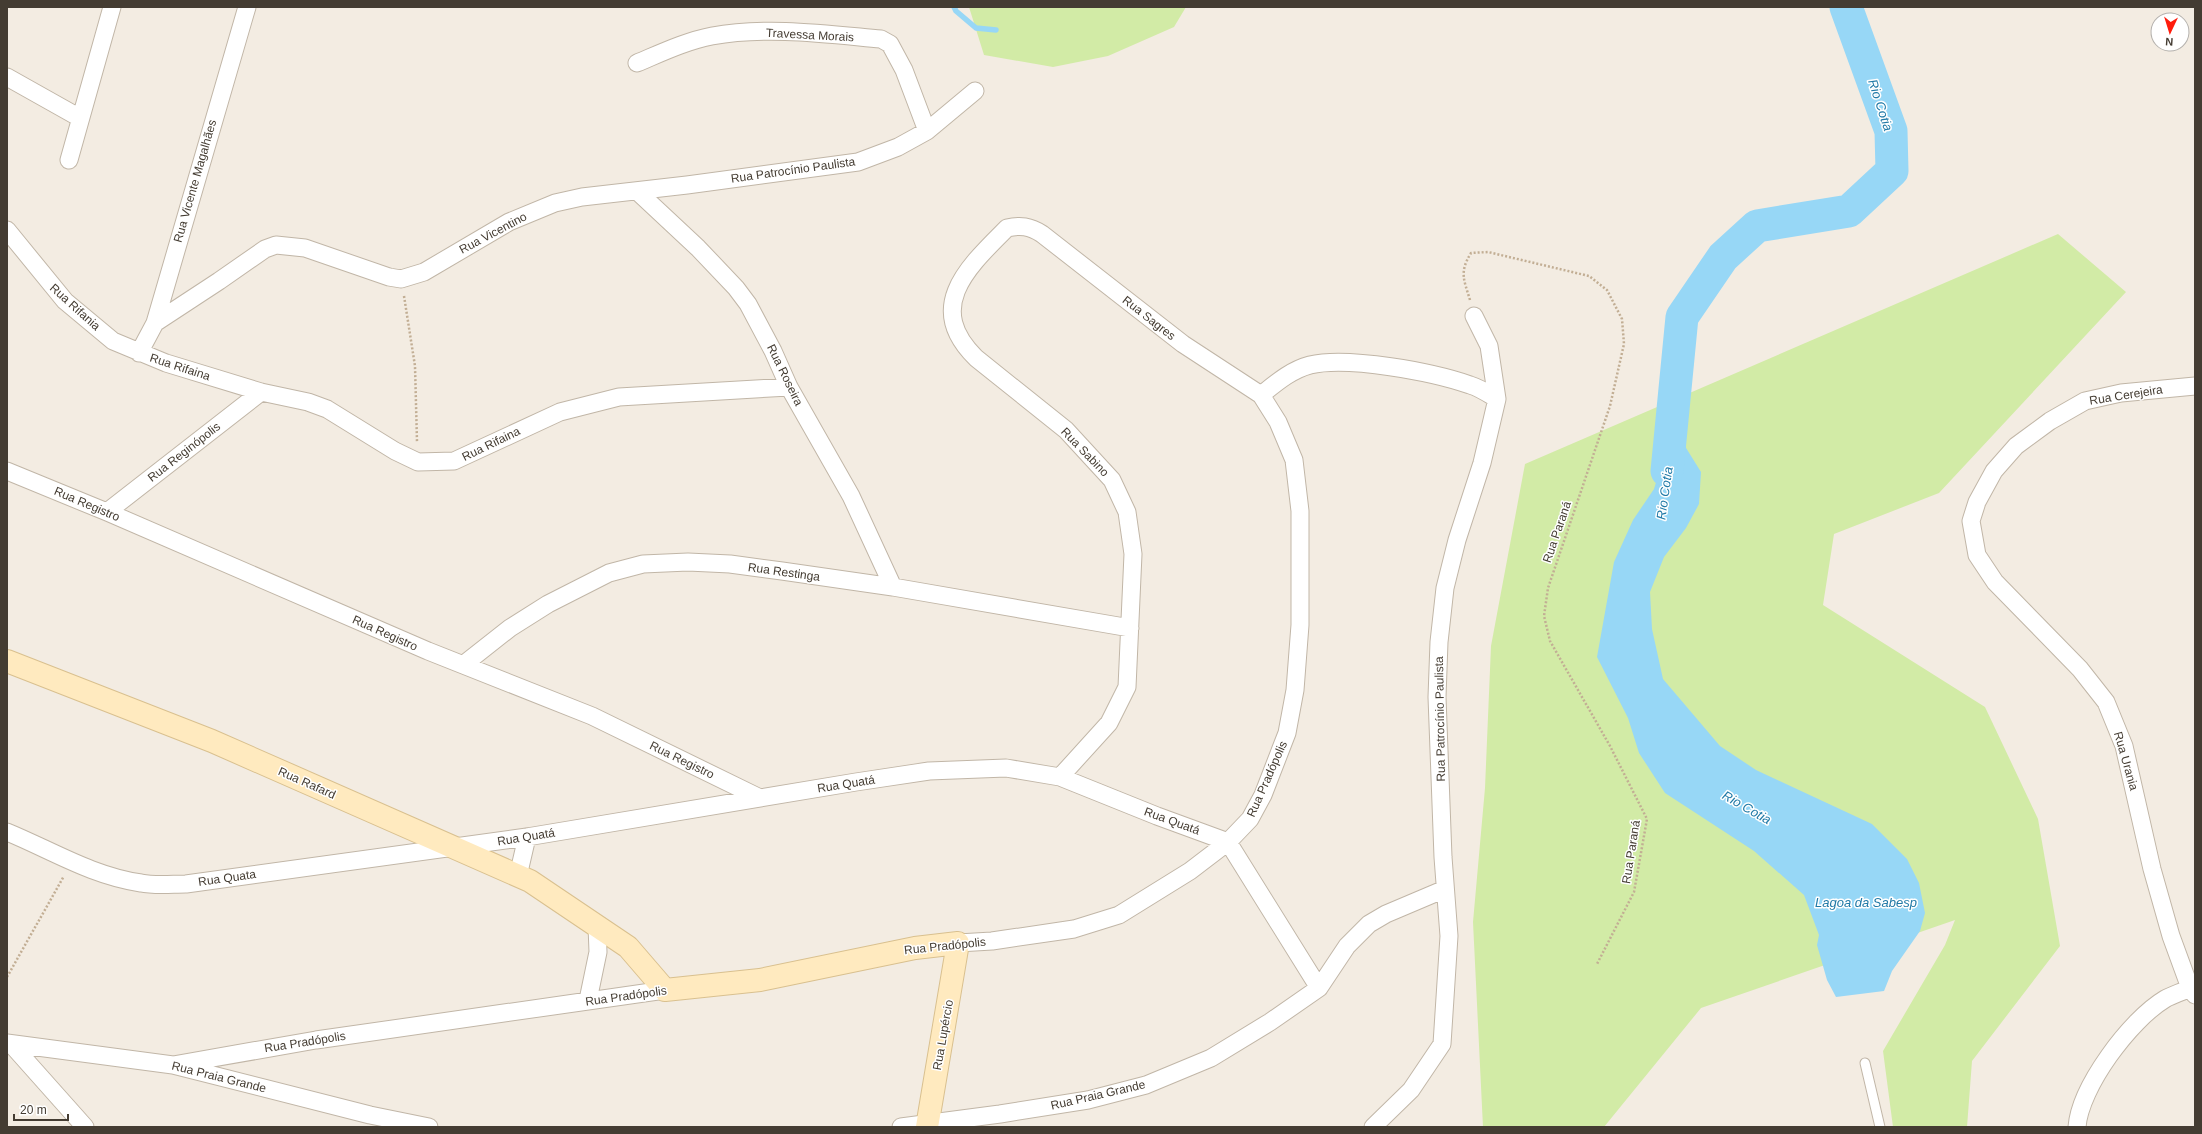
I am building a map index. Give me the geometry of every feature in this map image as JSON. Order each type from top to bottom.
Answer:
[{"type":"street","points":[[69,160],[112,7]]},
{"type":"street","name":"Rua Vicente Magalhães","points":[[139,353],[154,322],[247,7]]},
{"type":"street","name":"Travessa Morais","points":[[637,63],[695,40],[712,36],[741,33],[787,32],[882,39],[890,44],[904,70],[928,131]]},
{"type":"street","points":[[7,77],[80,118]]},
{"type":"street","name":"Rua Patrocínio Paulista","points":[[637,191],[858,162],[898,147],[928,131],[976,91]]},
{"type":"street","name":"Rua Vicentino","points":[[401,279],[424,272],[509,222],[555,203],[582,197],[637,191]]},
{"type":"street","name":"Rua Roseira","points":[[637,191],[736,288],[770,345],[789,388],[851,496],[893,587]]},
{"type":"street","name":"Rua Sabino","points":[[1042,234],[1034,228],[1023,226],[1007,228],[972,263],[957,286],[952,312],[955,331],[963,345],[976,358],[1066,430],[1112,480],[1128,512],[1133,554],[1127,687],[1109,723],[1060,777]]},
{"type":"street","name":"Rua Rifania","points":[[7,230],[65,301],[113,340],[139,353]]},
{"type":"street","name":"Rua Sagres","points":[[1042,234],[1183,344],[1260,395]]},
{"type":"street","points":[[154,322],[219,281],[264,249],[276,245],[305,248],[389,277],[401,279]]},
{"type":"street","points":[[1474,316],[1489,346],[1497,399]]},
{"type":"street","name":"Rua Rifaina","points":[[139,353],[166,363],[261,392],[308,402],[327,409],[395,451],[418,462],[454,461],[560,412],[619,397],[789,388]]},
{"type":"street","points":[[1260,395],[1286,375],[1310,365],[1337,363],[1375,365],[1444,378],[1471,385],[1497,399]]},
{"type":"street","name":"Rua Cerejeira","points":[[1971,521],[1977,502],[1994,471],[2016,446],[2050,421],[2085,401],[2121,393],[2195,386]]},
{"type":"street","name":"Rua Reginópolis","points":[[107,512],[261,392]]},
{"type":"street","name":"Rua Pradópolis","points":[[173,1065],[316,1040],[570,1004],[588,1000],[760,980],[915,948],[992,941],[1074,929],[1119,915],[1190,871],[1228,842],[1250,819],[1263,795],[1287,733],[1295,690],[1300,624],[1300,511],[1294,460],[1278,422],[1260,395]]},
{"type":"street","name":"Rua Patrocínio Paulista","points":[[1373,1127],[1412,1090],[1442,1044],[1449,936],[1445,889],[1437,697],[1439,642],[1445,588],[1457,540],[1482,463],[1497,399]]},
{"type":"street","name":"Rua Registro","points":[[7,471],[107,512],[463,665],[592,716],[760,798]]},
{"type":"street","name":"Rua Urania","points":[[1971,521],[1977,555],[1995,582],[2080,669],[2106,702],[2124,746],[2152,869],[2171,936],[2192,992]]},
{"type":"street","name":"Rua Restinga","points":[[463,665],[510,628],[548,604],[609,573],[643,564],[688,562],[730,564],[893,587],[1130,628]]},
{"type":"street","name":"Rua Rafard","points":[[7,661],[212,741],[518,876],[597,926],[633,952],[665,990]]},
{"type":"street","name":"Rua Quatá","points":[[455,847],[527,837],[929,771],[1006,768],[1060,777],[1157,816],[1228,842]]},
{"type":"street","name":"Rua Quata","points":[[7,832],[72,862],[103,874],[141,884],[186,884],[455,847]]},
{"type":"street","points":[[518,876],[527,837]]},
{"type":"street","points":[[1228,842],[1318,988]]},
{"type":"street","name":"Rua Praia Grande","points":[[901,1127],[927,1125],[1088,1100],[1146,1085],[1211,1058],[1270,1022],[1318,988],[1347,946],[1369,924],[1386,914],[1445,889]]},
{"type":"street","points":[[588,1000],[598,952],[597,926]]},
{"type":"street","name":"Rua Lupércio","points":[[927,1125],[958,943]]},
{"type":"street","points":[[2077,1127],[2084,1096],[2097,1073],[2135,1025],[2165,999],[2192,992]]},
{"type":"street","points":[[10,1044],[85,1127]]},
{"type":"street","name":"Rua Praia Grande","points":[[10,1044],[173,1065],[370,1115],[429,1127]]},
{"type":"lane","points":[[1865,1063],[1880,1127]]},
{"type":"path","name":"Rua Paraná","points":[[1474,316],[1463,277],[1464,265],[1471,253],[1488,252],[1589,276],[1607,290],[1622,319],[1624,344],[1610,406],[1548,588],[1544,616],[1550,641],[1610,746],[1647,819],[1634,892],[1597,964]]},
{"type":"path","points":[[401,279],[416,366],[418,462]]},
{"type":"path","points":[[7,977],[72,862]]},
{"type":"green space","points":[[969,7],[1186,7],[1174,27],[1108,56],[1053,67],[984,55]]},
{"type":"green space","points":[[2058,234],[2126,292],[1939,493],[1834,534],[1823,605],[1985,707],[2038,819],[2060,946],[1972,1061],[1967,1127],[1893,1127],[1883,1051],[1945,945],[1955,920],[1701,1008],[1604,1127],[1483,1127],[1473,922],[1485,788],[1491,646],[1525,464]]},
{"type":"water","name":"Lagoa da Sabesp","points":[[1673,427],[1701,472],[1699,504],[1686,528],[1664,557],[1650,592],[1652,629],[1663,679],[1720,746],[1756,770],[1872,824],[1907,859],[1919,883],[1925,913],[1920,931],[1892,971],[1884,991],[1836,997],[1827,980],[1817,945],[1819,935],[1804,895],[1754,851],[1665,793],[1639,753],[1628,718],[1597,657],[1614,562],[1633,520],[1654,489]]},
{"type":"waterway","points":[[954,7],[956,11],[976,28],[996,30]]},
{"type":"waterway","name":"Rio Cotia","points":[[1667,471],[1682,317],[1723,257],[1757,226],[1849,211],[1892,171],[1891,131],[1846,7]]}]
